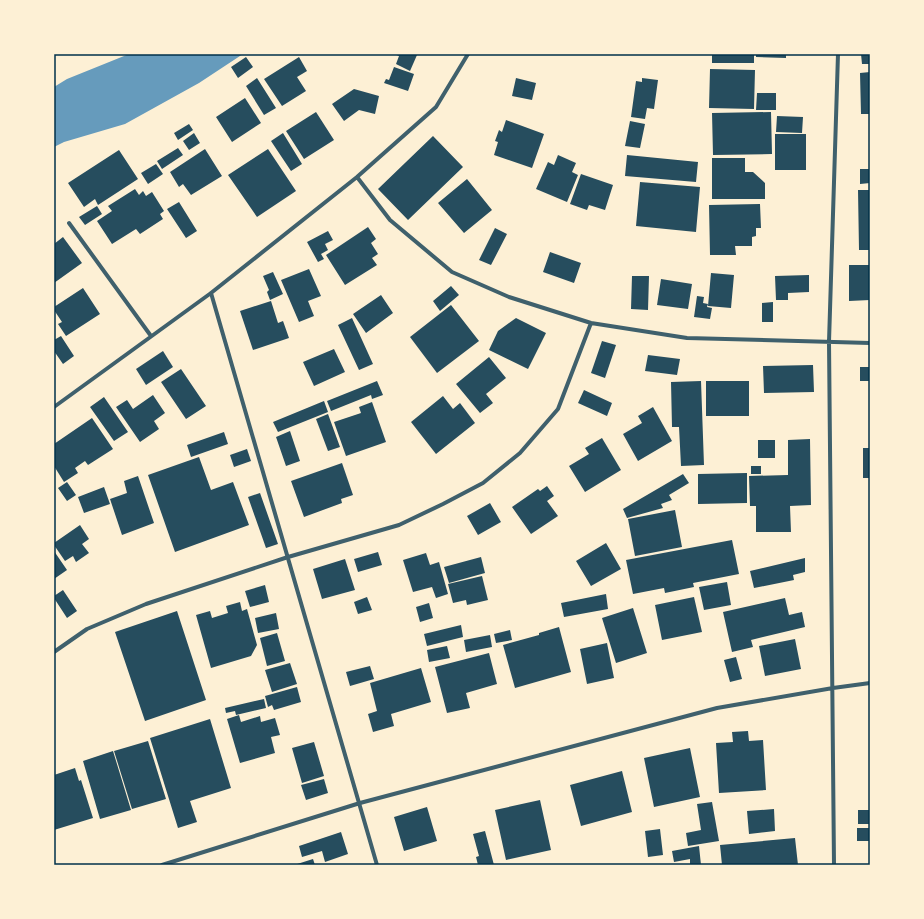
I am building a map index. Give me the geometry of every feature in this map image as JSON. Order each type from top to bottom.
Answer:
[{"type":"street","points":[[54,407],[211,293],[357,177],[436,107],[468,54]]},
{"type":"street","points":[[834,865],[829,342],[838,54]]},
{"type":"street","points":[[357,177],[390,220],[452,272],[509,297],[591,323],[687,338],[870,343]]},
{"type":"street","points":[[69,223],[151,336]]},
{"type":"street","points":[[211,293],[377,865]]},
{"type":"street","points":[[54,652],[87,629],[146,604],[288,558],[399,525],[444,504],[483,483],[520,453],[558,409],[591,323]]},
{"type":"street","points":[[162,865],[360,803],[717,708],[870,683]]},
{"type":"water","points":[[129,54],[243,54],[199,83],[125,124],[64,142],[54,147],[54,87],[67,79]]},
{"type":"building","points":[[394,54],[417,55],[410,71],[396,64],[399,56]]},
{"type":"building","points":[[712,54],[754,54],[754,63],[712,63]]},
{"type":"building","points":[[756,54],[786,54],[786,58],[756,57]]},
{"type":"building","points":[[861,54],[870,54],[870,64],[862,64]]},
{"type":"building","points":[[246,57],[253,67],[238,78],[231,67]]},
{"type":"building","points":[[299,57],[307,71],[297,77],[306,91],[282,106],[264,79]]},
{"type":"building","points":[[394,67],[414,74],[408,91],[384,83],[386,79],[389,80]]},
{"type":"building","points":[[710,69],[755,70],[754,109],[709,108]]},
{"type":"building","points":[[870,72],[870,114],[861,114],[860,73]]},
{"type":"building","points":[[257,78],[276,108],[264,115],[246,86]]},
{"type":"building","points":[[516,78],[536,83],[532,100],[512,96]]},
{"type":"building","points":[[642,78],[658,80],[654,109],[647,108],[645,119],[631,117],[636,81],[642,82]]},
{"type":"building","points":[[354,89],[379,96],[375,114],[359,110],[344,121],[332,104]]},
{"type":"building","points":[[757,93],[776,93],[776,110],[756,110]]},
{"type":"building","points":[[245,98],[261,123],[232,142],[216,117]]},
{"type":"building","points":[[316,112],[334,140],[304,159],[286,131]]},
{"type":"building","points":[[771,112],[772,154],[713,155],[712,113]]},
{"type":"building","points":[[777,116],[803,117],[802,133],[776,132]]},
{"type":"building","points":[[506,120],[544,134],[532,168],[494,155],[498,142],[495,141],[499,130],[502,132]]},
{"type":"building","points":[[630,121],[645,124],[640,148],[625,146]]},
{"type":"building","points":[[189,124],[193,130],[178,140],[174,133]]},
{"type":"building","points":[[194,133],[200,143],[189,150],[183,141]]},
{"type":"building","points":[[283,133],[302,164],[291,171],[271,141]]},
{"type":"building","points":[[775,134],[806,134],[806,170],[775,170]]},
{"type":"building","points":[[433,136],[463,167],[408,220],[378,189]]},
{"type":"building","points":[[178,148],[183,155],[162,169],[157,161]]},
{"type":"building","points":[[205,149],[222,176],[191,195],[183,184],[179,187],[170,172]]},
{"type":"building","points":[[268,149],[296,191],[257,217],[228,175]]},
{"type":"building","points":[[119,150],[138,179],[98,205],[95,199],[84,207],[68,183]]},
{"type":"building","points":[[558,155],[576,163],[572,172],[578,175],[567,202],[536,189],[548,162],[554,165]]},
{"type":"building","points":[[627,155],[698,162],[696,182],[625,176]]},
{"type":"building","points":[[712,158],[745,158],[745,172],[753,172],[765,183],[765,199],[712,199]]},
{"type":"building","points":[[156,164],[163,174],[148,184],[141,173]]},
{"type":"building","points":[[860,169],[870,169],[870,183],[860,184]]},
{"type":"building","points":[[581,174],[613,185],[605,210],[589,205],[587,210],[570,204]]},
{"type":"building","points":[[467,179],[492,210],[464,233],[438,203]]},
{"type":"building","points":[[640,182],[700,187],[696,232],[636,226]]},
{"type":"building","points":[[135,189],[139,195],[143,191],[146,196],[152,192],[164,211],[160,214],[163,219],[140,234],[136,229],[112,244],[97,221],[112,211],[108,206]]},
{"type":"building","points":[[858,190],[870,190],[870,250],[859,250]]},
{"type":"building","points":[[179,202],[197,231],[186,238],[167,209]]},
{"type":"building","points":[[760,204],[761,228],[756,228],[756,236],[752,237],[752,246],[735,246],[736,255],[710,255],[709,205]]},
{"type":"building","points":[[97,206],[102,214],[85,225],[79,217]]},
{"type":"building","points":[[368,227],[376,239],[371,243],[378,254],[372,258],[377,265],[345,285],[326,255]]},
{"type":"building","points":[[495,228],[507,234],[491,265],[479,260]]},
{"type":"building","points":[[328,231],[333,240],[325,244],[328,250],[321,254],[324,259],[318,262],[307,242]]},
{"type":"building","points":[[63,237],[82,263],[54,283],[54,244]]},
{"type":"building","points":[[550,252],[581,263],[574,283],[543,272]]},
{"type":"building","points":[[849,265],[870,265],[870,300],[849,301]]},
{"type":"building","points":[[309,269],[321,296],[308,301],[314,316],[299,322],[281,280]]},
{"type":"building","points":[[273,272],[283,294],[270,300],[267,292],[269,290],[263,276]]},
{"type":"building","points":[[711,273],[734,275],[731,308],[708,306]]},
{"type":"building","points":[[809,275],[809,292],[788,293],[788,300],[776,300],[775,276]]},
{"type":"building","points":[[632,276],[649,276],[648,310],[631,309]]},
{"type":"building","points":[[661,279],[692,284],[688,309],[657,305]]},
{"type":"building","points":[[451,286],[459,295],[440,311],[433,301]]},
{"type":"building","points":[[83,288],[100,314],[66,336],[58,324],[62,322],[54,310],[54,307]]},
{"type":"building","points":[[381,295],[393,313],[366,333],[353,314]]},
{"type":"building","points":[[697,296],[704,297],[703,303],[708,304],[707,307],[712,308],[710,319],[694,317]]},
{"type":"building","points":[[271,301],[278,323],[283,321],[289,338],[253,350],[240,311]]},
{"type":"building","points":[[773,302],[773,322],[762,322],[762,303]]},
{"type":"building","points":[[451,305],[479,341],[437,373],[410,337]]},
{"type":"building","points":[[352,318],[373,364],[359,370],[338,325]]},
{"type":"building","points":[[516,318],[546,333],[528,369],[489,350],[498,331]]},
{"type":"building","points":[[61,336],[74,356],[63,364],[54,351],[54,340]]},
{"type":"building","points":[[602,341],[616,345],[605,378],[591,373]]},
{"type":"building","points":[[334,349],[345,372],[314,386],[303,362]]},
{"type":"building","points":[[163,351],[173,367],[146,385],[136,369]]},
{"type":"building","points":[[648,355],[680,359],[677,375],[645,371]]},
{"type":"building","points":[[489,357],[506,378],[486,394],[493,403],[480,413],[456,384]]},
{"type":"building","points":[[813,365],[814,392],[764,393],[763,366]]},
{"type":"building","points":[[860,367],[870,367],[870,381],[860,381]]},
{"type":"building","points":[[181,369],[206,406],[186,419],[161,382]]},
{"type":"building","points":[[377,381],[383,395],[372,399],[371,395],[331,411],[327,401]]},
{"type":"building","points":[[701,381],[704,465],[681,466],[679,427],[672,427],[671,382]]},
{"type":"building","points":[[706,381],[749,381],[749,416],[706,416]]},
{"type":"building","points":[[584,390],[612,403],[607,416],[578,403]]},
{"type":"building","points":[[153,395],[165,413],[154,421],[159,429],[140,442],[116,407],[127,400],[133,409]]},
{"type":"building","points":[[443,396],[453,409],[460,403],[475,423],[436,454],[411,422]]},
{"type":"building","points":[[104,397],[128,432],[114,441],[90,407]]},
{"type":"building","points":[[324,401],[328,412],[278,432],[273,422]]},
{"type":"building","points":[[372,402],[386,442],[346,456],[334,422],[361,413],[359,407]]},
{"type":"building","points":[[653,407],[672,441],[638,461],[623,434],[642,423],[638,416]]},
{"type":"building","points":[[328,414],[340,447],[328,451],[316,419]]},
{"type":"building","points":[[92,418],[113,449],[88,465],[85,461],[75,468],[78,473],[64,482],[54,466],[54,444]]},
{"type":"building","points":[[290,431],[300,461],[286,466],[276,437]]},
{"type":"building","points":[[224,432],[228,444],[191,457],[187,445]]},
{"type":"building","points":[[602,438],[621,470],[585,492],[569,466],[589,454],[585,448]]},
{"type":"building","points":[[810,439],[811,505],[790,506],[791,532],[756,532],[756,506],[750,506],[749,476],[788,475],[788,440]]},
{"type":"building","points":[[758,440],[775,440],[775,458],[758,458]]},
{"type":"building","points":[[863,448],[870,448],[870,478],[863,478]]},
{"type":"building","points":[[247,449],[251,461],[234,467],[230,455]]},
{"type":"building","points":[[199,457],[211,490],[233,482],[249,525],[175,552],[148,475]]},
{"type":"building","points":[[342,463],[353,495],[341,499],[342,503],[304,517],[291,481]]},
{"type":"building","points":[[751,466],[761,466],[761,474],[751,474]]},
{"type":"building","points":[[747,473],[747,503],[698,504],[698,474]]},
{"type":"building","points":[[683,474],[689,483],[669,495],[672,500],[661,504],[663,508],[627,518],[623,509]]},
{"type":"building","points":[[138,476],[154,523],[122,535],[110,499],[127,493],[124,481]]},
{"type":"building","points":[[67,482],[76,495],[67,501],[58,488]]},
{"type":"building","points":[[547,486],[554,496],[547,501],[558,516],[531,534],[512,507],[538,489],[540,491]]},
{"type":"building","points":[[104,487],[110,504],[84,513],[78,497]]},
{"type":"building","points":[[260,493],[278,544],[266,548],[248,497]]},
{"type":"building","points":[[490,503],[501,522],[478,535],[467,516]]},
{"type":"building","points":[[675,510],[682,547],[635,556],[628,519]]},
{"type":"building","points":[[80,525],[89,539],[82,544],[89,553],[76,562],[73,556],[65,561],[54,543]]},
{"type":"building","points":[[732,540],[739,574],[693,583],[694,587],[665,593],[664,588],[633,594],[626,560]]},
{"type":"building","points":[[606,543],[621,569],[591,586],[576,561]]},
{"type":"building","points":[[54,551],[67,570],[54,579]]},
{"type":"building","points":[[378,552],[382,565],[358,572],[354,559]]},
{"type":"building","points":[[426,553],[430,565],[439,562],[448,594],[436,598],[432,587],[413,592],[403,560]]},
{"type":"building","points":[[481,557],[485,573],[449,583],[444,567]]},
{"type":"building","points":[[805,558],[805,572],[793,575],[794,580],[754,588],[750,571]]},
{"type":"building","points":[[345,559],[355,590],[322,599],[313,569]]},
{"type":"building","points":[[482,576],[488,600],[467,605],[466,600],[453,603],[448,584]]},
{"type":"building","points":[[727,582],[731,605],[704,610],[699,587]]},
{"type":"building","points":[[265,585],[269,602],[250,607],[245,591]]},
{"type":"building","points":[[63,590],[77,611],[67,618],[54,598],[54,596]]},
{"type":"building","points":[[606,594],[608,609],[564,617],[561,603]]},
{"type":"building","points":[[367,597],[372,610],[358,614],[354,602]]},
{"type":"building","points":[[694,597],[702,632],[662,640],[655,605]]},
{"type":"building","points":[[785,598],[789,615],[802,612],[805,627],[751,640],[753,647],[732,652],[723,612]]},
{"type":"building","points":[[240,602],[242,611],[247,609],[257,645],[251,656],[211,668],[196,615],[210,611],[212,618],[228,613],[226,606]]},
{"type":"building","points":[[429,603],[433,618],[420,622],[416,607]]},
{"type":"building","points":[[633,608],[647,653],[616,663],[602,618]]},
{"type":"building","points":[[177,611],[206,700],[145,721],[115,632]]},
{"type":"building","points":[[276,613],[279,629],[258,633],[255,618]]},
{"type":"building","points":[[461,625],[463,637],[427,646],[424,634]]},
{"type":"building","points":[[559,627],[571,672],[515,688],[503,645],[539,635],[539,633]]},
{"type":"building","points":[[510,630],[512,640],[496,643],[494,634]]},
{"type":"building","points":[[277,633],[285,661],[267,666],[260,638]]},
{"type":"building","points":[[490,635],[492,647],[466,652],[464,640]]},
{"type":"building","points":[[795,639],[801,669],[765,676],[759,646]]},
{"type":"building","points":[[607,643],[614,678],[587,684],[580,649]]},
{"type":"building","points":[[447,646],[450,658],[429,662],[427,650]]},
{"type":"building","points":[[489,653],[497,684],[466,693],[470,708],[447,713],[435,667]]},
{"type":"building","points":[[736,657],[742,679],[730,682],[724,660]]},
{"type":"building","points":[[290,663],[297,684],[272,692],[265,670]]},
{"type":"building","points":[[370,666],[374,679],[350,686],[346,672]]},
{"type":"building","points":[[421,668],[431,702],[391,714],[394,726],[373,732],[368,714],[377,711],[370,683]]},
{"type":"building","points":[[297,687],[301,702],[274,710],[272,705],[268,707],[265,696]]},
{"type":"building","points":[[264,699],[266,708],[236,715],[235,711],[226,713],[225,708]]},
{"type":"building","points":[[239,715],[241,722],[260,716],[261,722],[275,718],[280,735],[271,737],[275,753],[240,763],[227,719]]},
{"type":"building","points":[[210,719],[231,788],[190,801],[197,822],[178,828],[150,738]]},
{"type":"building","points":[[748,731],[749,741],[763,740],[766,790],[719,793],[716,743],[733,742],[732,732]]},
{"type":"building","points":[[148,741],[166,799],[132,809],[114,751]]},
{"type":"building","points":[[314,742],[324,776],[302,783],[292,748]]},
{"type":"building","points":[[690,748],[700,797],[654,807],[644,758]]},
{"type":"building","points":[[113,751],[131,810],[100,819],[83,761]]},
{"type":"building","points":[[75,768],[79,781],[81,780],[93,818],[54,830],[54,775]]},
{"type":"building","points":[[622,771],[632,812],[581,826],[570,785]]},
{"type":"building","points":[[324,779],[328,793],[306,800],[301,785]]},
{"type":"building","points":[[540,800],[551,850],[506,860],[495,810]]},
{"type":"building","points":[[712,802],[719,841],[688,846],[686,833],[701,830],[697,804]]},
{"type":"building","points":[[427,807],[437,841],[404,851],[394,817]]},
{"type":"building","points":[[774,809],[775,831],[749,834],[747,811]]},
{"type":"building","points":[[858,810],[870,810],[870,824],[858,824]]},
{"type":"building","points":[[857,828],[870,828],[870,841],[857,841]]},
{"type":"building","points":[[660,829],[663,855],[648,857],[645,831]]},
{"type":"building","points":[[485,831],[494,865],[478,865],[476,857],[479,856],[473,834]]},
{"type":"building","points":[[341,832],[348,854],[325,862],[322,851],[302,857],[299,846]]},
{"type":"building","points":[[795,838],[798,865],[722,865],[720,845]]},
{"type":"building","points":[[699,846],[701,865],[690,865],[690,859],[674,862],[672,851]]},
{"type":"building","points":[[313,859],[315,865],[294,865]]}]
